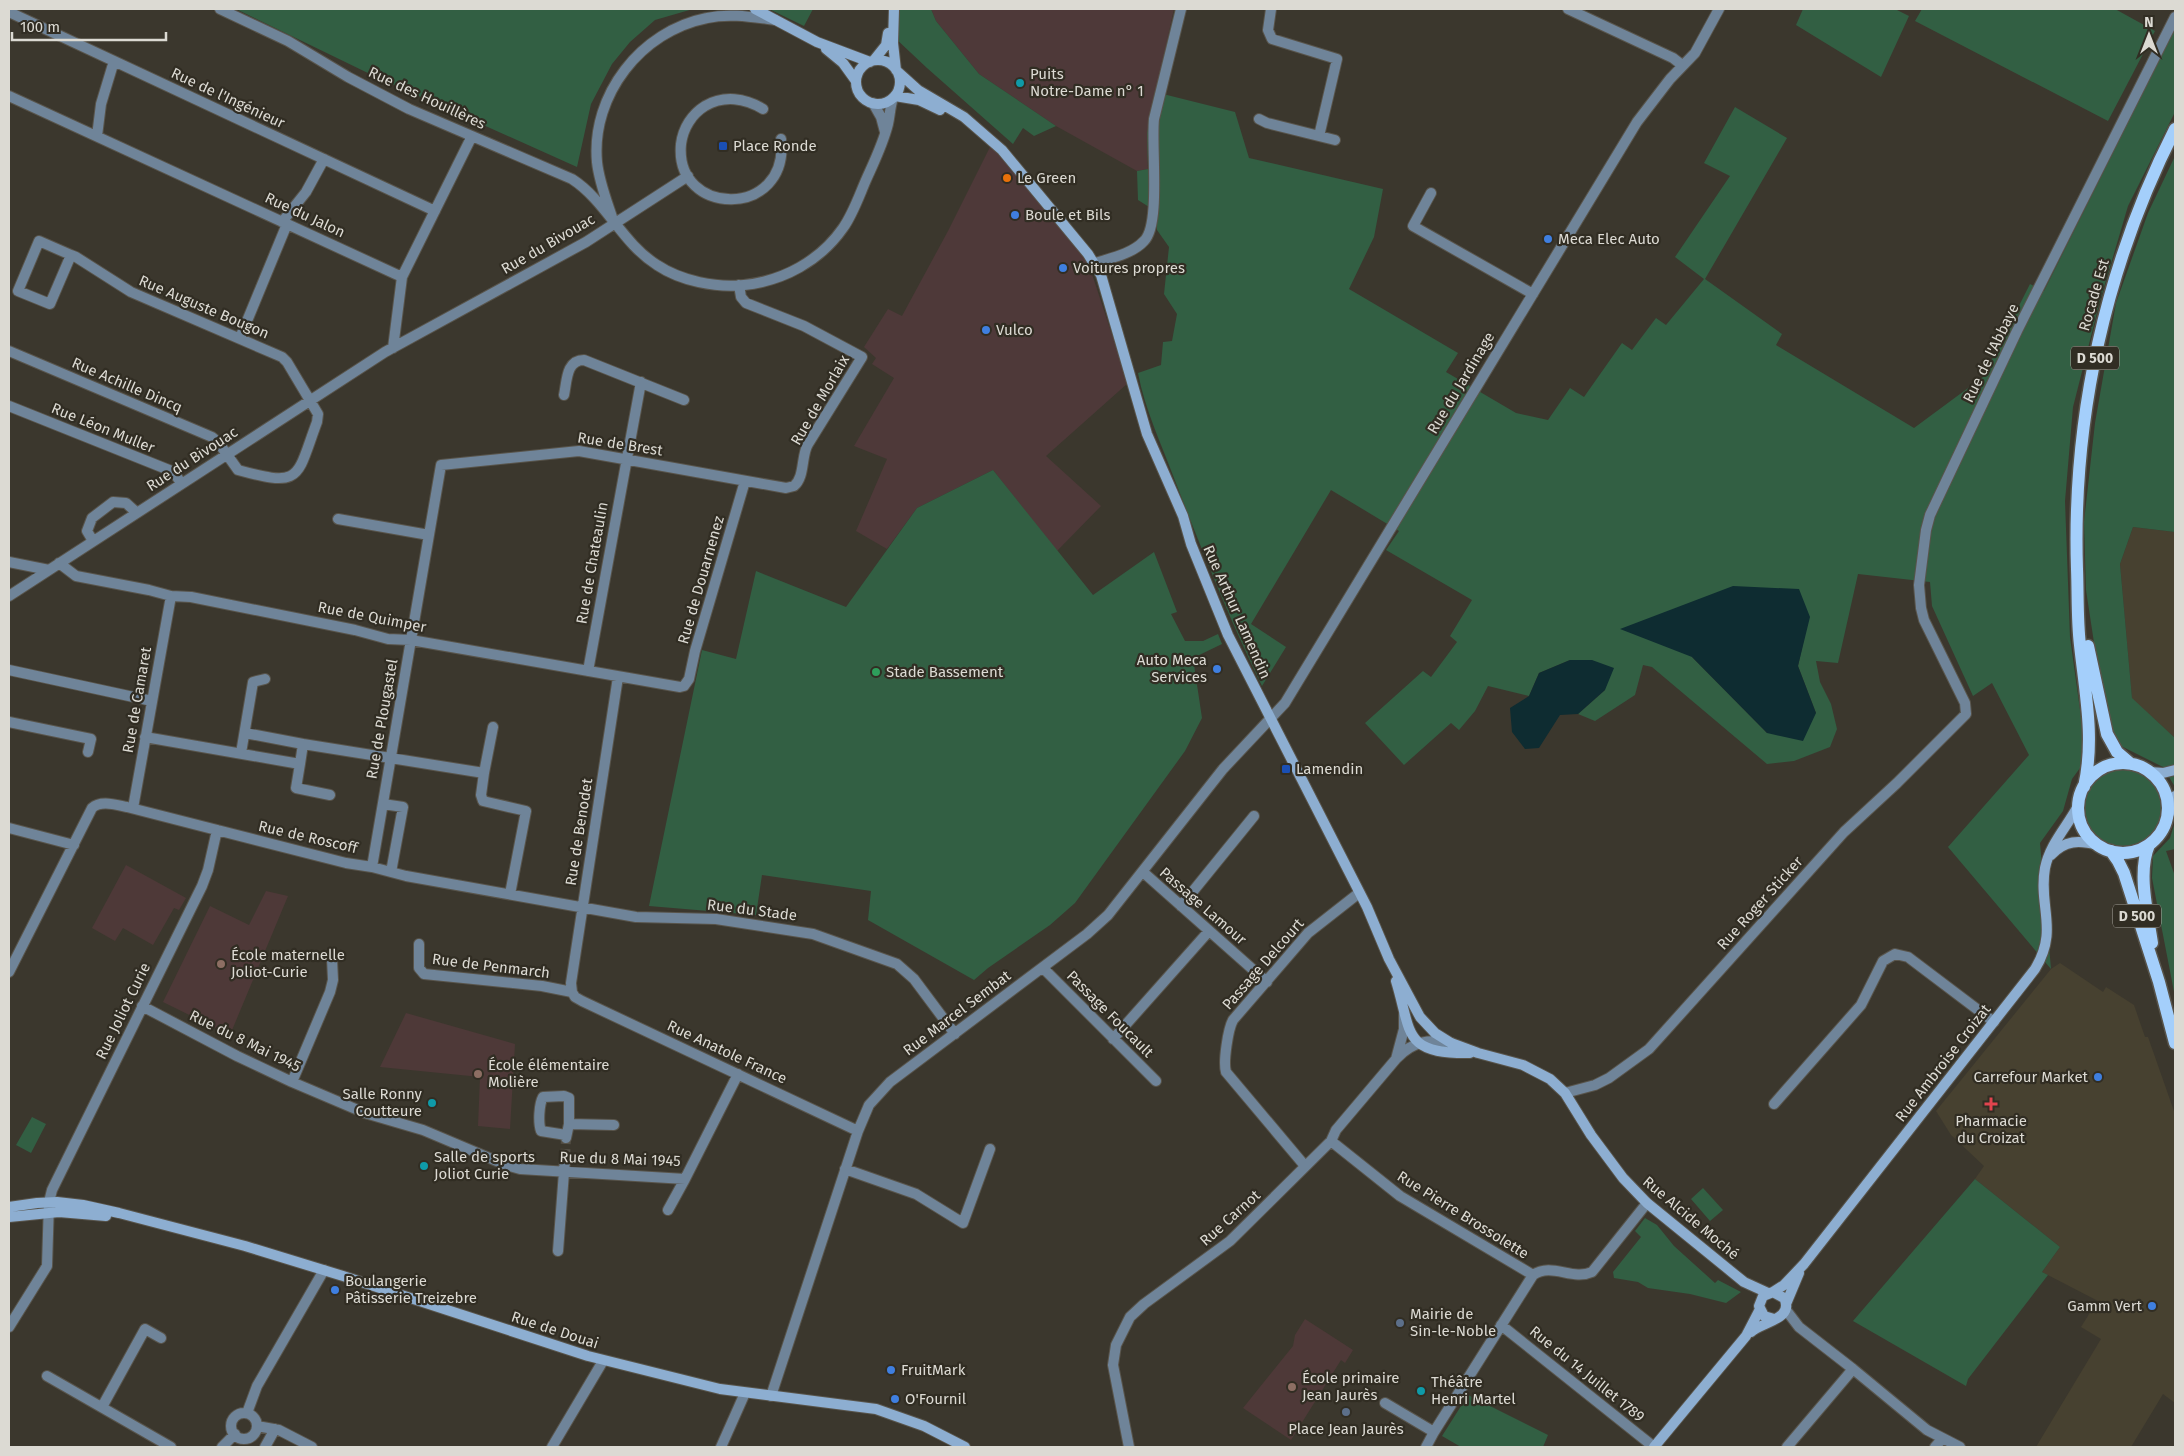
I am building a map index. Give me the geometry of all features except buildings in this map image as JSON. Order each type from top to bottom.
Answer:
[{"type":"main road","name":"Rocade Est","points":[[2079,600],[2076,556],[2078,474],[2086,408],[2097,346],[2109,296],[2129,237],[2150,183],[2175,129]]},
{"type":"main road","name":"D 500","points":[[2079,600],[2107,734],[2117,752],[2131,764]]},
{"type":"main road","name":"D 500","points":[[2079,600],[2080,644],[2090,733],[2090,757],[2084,787]]},
{"type":"main road","points":[[2121,763],[2131,764],[2150,772],[2160,782],[2168,801],[2168,816],[2162,830],[2149,845],[2130,853],[2110,851],[2098,845],[2086,834],[2081,824],[2079,804],[2084,787],[2093,775],[2106,767],[2121,763]]},
{"type":"main road","name":"D 500","points":[[2149,845],[2144,863],[2145,886],[2159,982]]},
{"type":"main road","name":"D 500","points":[[2110,851],[2124,873],[2159,982],[2174,1040]]},
{"type":"street","name":"Rue des Houillères","points":[[220,9],[288,41],[383,96],[572,180],[593,195],[614,223],[642,254],[667,271],[711,284],[739,286],[763,282],[790,273],[812,260],[831,243],[850,215],[885,133],[894,97]]},
{"type":"street","points":[[755,9],[818,42],[872,61],[887,62],[918,90],[958,112],[977,128]]},
{"type":"street","points":[[856,81],[860,69],[872,61],[886,45],[894,9]]},
{"type":"street","points":[[872,103],[885,103],[894,97],[900,84],[893,44],[894,9]]},
{"type":"street","points":[[1095,263],[1133,250],[1145,241],[1151,231],[1154,216],[1154,119],[1181,9]]},
{"type":"street","points":[[1271,9],[1268,30],[1272,40],[1337,59],[1319,136]]},
{"type":"street","points":[[1568,9],[1673,58],[1682,65]]},
{"type":"street","name":"Rue du Jardinage","points":[[1270,720],[1285,703],[1642,115],[1682,65],[1700,46],[1719,9]]},
{"type":"street","name":"Rue de l'Ingénieur","points":[[9,12],[435,211]]},
{"type":"street","points":[[614,223],[598,171],[598,137],[607,100],[615,84],[631,63],[643,50],[664,35],[699,20],[733,16],[777,20]]},
{"type":"street","name":"Rue de l'Abbaye","points":[[1966,714],[1965,703],[1924,620],[1921,608],[1919,585],[1928,523],[2017,331],[2175,18]]},
{"type":"street","points":[[818,42],[840,60],[856,81],[860,95],[872,103],[883,121],[885,133]]},
{"type":"street","points":[[97,136],[101,104],[114,61]]},
{"type":"street","name":"Rue du Jalon","points":[[9,96],[402,276]]},
{"type":"street","points":[[894,97],[919,100],[977,128]]},
{"type":"street","points":[[762,109],[755,104],[737,99],[718,100],[701,109],[689,122],[682,140],[681,158],[688,176],[700,189],[715,198],[733,200],[750,197],[765,188],[776,174],[782,157],[782,140]]},
{"type":"street","points":[[1259,119],[1266,123],[1335,140]]},
{"type":"street","name":"Rue Arthur Lamendin","points":[[977,128],[1012,160],[1095,263],[1153,451],[1183,516],[1191,544],[1228,634],[1359,892],[1389,959]]},
{"type":"street","points":[[393,348],[402,276],[472,136]]},
{"type":"street","points":[[240,338],[285,223],[306,192],[324,159]]},
{"type":"street","name":"Rue du Bivouac","points":[[9,596],[311,399],[393,348],[586,242],[688,176]]},
{"type":"street","points":[[1431,193],[1413,226],[1533,294]]},
{"type":"street","name":"Rue Auguste Bougon","points":[[71,255],[50,304],[18,291],[39,241],[71,255],[125,289],[284,358],[318,411],[318,419],[300,468],[293,477],[281,480],[240,471],[235,468],[226,454]]},
{"type":"street","name":"Rue de Morlaix","points":[[739,286],[741,297],[746,303],[811,330],[862,357],[808,444],[799,480],[794,486]]},
{"type":"street","name":"Rue Achille Dincq","points":[[9,351],[212,437],[226,454]]},
{"type":"street","points":[[564,395],[570,366],[579,360],[589,361],[684,400]]},
{"type":"street","name":"Rue de Chateaulin","points":[[588,671],[641,382]]},
{"type":"street","name":"Rue Léon Muller","points":[[9,406],[169,470],[175,474],[181,483]]},
{"type":"street","name":"Rue de Brest","points":[[441,465],[573,451],[786,488],[794,486]]},
{"type":"street","name":"Rue de Plougastel","points":[[372,867],[441,465]]},
{"type":"street","name":"Rue de Douarnenez","points":[[684,686],[689,680],[695,651],[745,481]]},
{"type":"street","points":[[93,541],[88,531],[92,518],[113,502],[126,503],[138,513]]},
{"type":"street","points":[[338,519],[429,535]]},
{"type":"street","points":[[9,562],[49,570]]},
{"type":"street","name":"Rue de Quimper","points":[[59,563],[76,576],[150,590],[170,596],[191,597],[355,630],[388,639],[411,640],[618,677],[684,686]]},
{"type":"street","name":"Rue de Camaret","points":[[133,808],[170,596]]},
{"type":"street","points":[[9,670],[152,701]]},
{"type":"street","name":"Rue de Benodet","points":[[572,992],[571,983],[618,677]]},
{"type":"street","points":[[241,753],[253,682],[265,680]]},
{"type":"street","name":"Rue Roger Sticker","points":[[1565,1093],[1603,1082],[1627,1067],[1649,1049],[1844,832],[1898,783],[1966,714]]},
{"type":"street","name":"Rue Marcel Sembat","points":[[771,1396],[845,1169],[869,1105],[883,1088],[1043,968],[1108,915],[1223,768],[1270,720]]},
{"type":"street","points":[[9,722],[91,739],[88,752]]},
{"type":"street","points":[[492,727],[481,795],[483,801],[526,811],[510,894]]},
{"type":"street","points":[[244,733],[484,773]]},
{"type":"street","points":[[146,737],[300,764]]},
{"type":"street","points":[[303,744],[296,788],[330,796]]},
{"type":"street","points":[[2150,772],[2163,773],[2175,770]]},
{"type":"street","points":[[2168,816],[2175,796]]},
{"type":"street","name":"Rue de Roscoff","points":[[74,845],[92,808],[96,804],[102,803],[133,808],[346,863],[510,894]]},
{"type":"street","points":[[383,804],[403,808],[391,872]]},
{"type":"street","name":"Rue Ambroise Croizat","points":[[1770,1292],[1784,1285],[1804,1264],[2035,969],[2045,948],[2048,925],[2044,873],[2058,835],[2079,804]]},
{"type":"street","points":[[1181,906],[1254,816]]},
{"type":"street","points":[[9,828],[74,845],[9,972]]},
{"type":"street","name":"Rue Joliot Curie","points":[[49,1202],[52,1190],[206,878],[217,830]]},
{"type":"street","points":[[2048,860],[2058,849],[2070,842],[2086,842],[2098,845]]},
{"type":"street","name":"Passage Lamour","points":[[1143,872],[1266,982]]},
{"type":"street","name":"Passage Delcourt","points":[[1305,1166],[1229,1077],[1224,1068],[1231,1024],[1311,930],[1359,892]]},
{"type":"street","name":"Rue du Stade","points":[[510,894],[636,917],[730,920],[804,932],[821,937],[897,964],[914,979],[955,1034]]},
{"type":"street","points":[[1113,1039],[1209,931]]},
{"type":"street","name":"Rue de Penmarch","points":[[419,944],[419,968],[427,974],[542,986],[572,992]]},
{"type":"street","points":[[1774,1104],[1861,1005],[1883,961],[1890,956],[1899,954],[1908,957],[1994,1022]]},
{"type":"street","points":[[292,1082],[330,992],[333,980],[332,959]]},
{"type":"street","points":[[1389,959],[1404,1015],[1412,1036],[1418,1042],[1435,1051],[1478,1053]]},
{"type":"street","points":[[1389,959],[1420,1017],[1435,1033],[1450,1043]]},
{"type":"street","name":"Passage Foucault","points":[[1043,968],[1156,1081]]},
{"type":"street","name":"Rue Anatole France","points":[[572,992],[575,997],[582,1001],[858,1131]]},
{"type":"street","name":"Rue du 8 Mai 1945","points":[[142,1006],[236,1056],[292,1082],[365,1113],[423,1130],[513,1167],[685,1179],[738,1074]]},
{"type":"street","name":"Rue Carnot","points":[[1128,1447],[1113,1365],[1116,1345],[1126,1324],[1144,1304],[1230,1241],[1331,1141],[1336,1130],[1396,1059],[1404,1029],[1404,1015]]},
{"type":"street","points":[[1396,1059],[1403,1051],[1418,1042],[1435,1041],[1450,1043],[1478,1053]]},
{"type":"street","name":"Rue Alcide Moché","points":[[1478,1053],[1505,1059],[1531,1068],[1550,1079],[1565,1093],[1591,1136],[1622,1178],[1647,1203],[1733,1273],[1750,1285],[1770,1292]]},
{"type":"street","points":[[567,1132],[614,1126]]},
{"type":"street","name":"Rue Pierre Brossolette","points":[[1331,1141],[1400,1196],[1533,1275]]},
{"type":"street","points":[[845,1169],[916,1194],[963,1224],[990,1149]]},
{"type":"street","points":[[558,1251],[565,1159]]},
{"type":"street","points":[[668,1210],[685,1179]]},
{"type":"street","points":[[9,1327],[47,1266],[49,1202]]},
{"type":"street","name":"Rue de Douai","points":[[9,1207],[49,1202],[92,1207],[215,1238],[324,1270],[603,1361],[705,1386],[745,1393],[876,1409],[924,1426],[965,1447]]},
{"type":"street","points":[[1426,1447],[1533,1275],[1538,1271],[1550,1269],[1579,1275],[1592,1272],[1647,1203]]},
{"type":"street","name":"Rue de Douai","points":[[9,1217],[49,1213],[91,1214],[139,1220]]},
{"type":"street","name":"Rue Ambroise Croizat","points":[[1786,1307],[1791,1289],[1804,1264]]},
{"type":"street","points":[[247,1413],[257,1386],[324,1270]]},
{"type":"street","name":"Rue Alcide Moché","points":[[1733,1273],[1760,1307]]},
{"type":"street","points":[[1746,1336],[1760,1307],[1762,1298],[1770,1292],[1781,1294],[1795,1324],[1927,1430],[1939,1443],[1960,1447]]},
{"type":"street","points":[[1760,1307],[1764,1316],[1774,1319]]},
{"type":"street","points":[[1654,1447],[1746,1336],[1759,1326],[1782,1316],[1786,1307]]},
{"type":"street","name":"Rue du 14 Juillet 1789","points":[[1501,1325],[1654,1447]]},
{"type":"street","points":[[102,1407],[146,1329],[161,1338]]},
{"type":"street","points":[[552,1447],[603,1361]]},
{"type":"street","points":[[1787,1447],[1853,1369]]},
{"type":"street","points":[[47,1376],[172,1447]]},
{"type":"street","points":[[721,1447],[745,1393]]},
{"type":"street","points":[[1385,1402],[1434,1432]]},
{"type":"street","points":[[247,1413],[254,1418],[257,1426],[255,1432],[249,1438],[240,1438],[235,1434],[232,1426],[234,1418],[247,1413]]},
{"type":"street","points":[[257,1426],[275,1429],[312,1447]]},
{"type":"street","points":[[265,1447],[275,1429]]},
{"type":"street","points":[[222,1447],[235,1434]]},
{"type":"shaded area","points":[[931,9],[1174,9],[1147,133],[1148,169],[1137,171],[1056,126],[979,74],[936,21]]},
{"type":"shaded area","points":[[991,145],[1087,259],[1128,383],[1046,456],[1101,506],[1057,551],[993,470],[917,508],[887,549],[856,531],[887,459],[854,446],[894,378],[872,364],[876,358],[864,347],[888,309],[902,316],[948,231]]},
{"type":"shaded area","points":[[2133,527],[2175,532],[2175,738],[2132,699],[2120,564]]},
{"type":"shaded area","points":[[126,865],[186,898],[179,910],[174,908],[153,945],[123,928],[115,941],[92,928]]},
{"type":"shaded area","name":"École maternelle Joliot-Curie","points":[[266,891],[288,896],[230,1035],[163,1002],[210,906],[249,925]]},
{"type":"shaded area","points":[[2060,963],[2103,992],[2106,987],[2134,1005],[2145,1037],[2148,1037],[2175,1114],[2175,1403],[2163,1394],[2131,1447],[2036,1447],[2101,1339],[2081,1327],[2096,1303],[2100,1302],[2042,1272],[2060,1247],[1975,1179],[1984,1166],[1951,1135],[1936,1111],[2051,969]]},
{"type":"shaded area","name":"École élémentaire Molière","points":[[406,1013],[515,1044],[510,1129],[478,1126],[480,1077],[380,1067]]},
{"type":"shaded area","name":"École primaire Jean Jaurès","points":[[1305,1319],[1353,1350],[1345,1363],[1341,1360],[1291,1440],[1243,1408],[1293,1346],[1295,1335]]},
{"type":"green space","points":[[236,9],[693,9],[655,20],[630,42],[612,64],[591,104],[577,167],[372,75]]},
{"type":"green space","points":[[769,9],[813,9],[804,26]]},
{"type":"green space","points":[[900,9],[931,9],[936,21],[979,74],[1056,126],[1034,136],[1023,128],[1013,144],[894,37]]},
{"type":"green space","points":[[1803,9],[1895,9],[1909,16],[1881,77],[1796,25]]},
{"type":"green space","points":[[1922,9],[2115,9],[2155,31],[2108,121],[1915,21]]},
{"type":"green space","points":[[2175,28],[2175,112],[2128,206],[2100,301],[2073,407],[2065,501],[2070,637],[2084,739],[2080,768],[2072,779],[2063,811],[2040,843],[2051,969],[1948,847],[2029,755],[1992,683],[1973,696],[1932,606],[1930,582],[1858,574],[1838,663],[1816,661],[1820,682],[1831,704],[1837,729],[1830,747],[1794,761],[1767,764],[1652,667],[1643,665],[1635,695],[1595,721],[1578,714],[1605,690],[1592,660],[1570,660],[1539,673],[1529,696],[1488,686],[1475,711],[1459,730],[1451,723],[1404,765],[1365,723],[1423,671],[1431,677],[1457,642],[1450,636],[1472,600],[1386,550],[1399,531],[1331,490],[1251,624],[1286,647],[1262,686],[1205,557],[1154,426],[1141,387],[1138,373],[1161,365],[1163,342],[1172,341],[1177,314],[1164,294],[1169,247],[1157,230],[1157,212],[1138,200],[1137,171],[1148,169],[1147,133],[1155,92],[1235,112],[1249,158],[1383,189],[1374,237],[1349,289],[1458,353],[1446,372],[1516,413],[1548,420],[1570,388],[1584,397],[1622,343],[1632,350],[1656,318],[1666,325],[1704,279],[1675,257],[1730,176],[1704,163],[1735,107],[1787,138],[1705,279],[1782,334],[1776,345],[1914,428],[1983,377],[2030,284],[2044,291]],"holes":[[[1809,617],[1798,666],[1816,713],[1767,733],[1692,657]]]},
{"type":"green space","points":[[2175,156],[2175,532],[2133,527],[2120,564],[2132,698],[2175,738],[2175,787],[2163,767],[2121,746],[2113,732],[2098,669],[2086,590],[2084,522],[2095,423],[2116,303],[2148,213]]},
{"type":"green space","points":[[993,470],[1093,595],[1154,552],[1177,612],[1171,614],[1185,641],[1203,641],[1218,634],[1222,644],[1193,658],[1202,718],[1185,751],[1075,903],[1050,925],[988,968],[974,980],[868,920],[871,891],[762,875],[756,915],[649,906],[702,650],[736,659],[756,571],[846,607],[917,508]]},
{"type":"green space","points":[[2123,770],[2137,773],[2150,781],[2158,794],[2161,808],[2158,822],[2150,835],[2137,843],[2123,846],[2109,843],[2096,835],[2088,822],[2085,808],[2088,794],[2096,781],[2109,773]]},
{"type":"green space","points":[[2175,822],[2175,849],[2166,851],[2175,876],[2175,997],[2152,878],[2153,856],[2170,838]]},
{"type":"green space","points":[[32,1117],[46,1124],[31,1153],[16,1145]]},
{"type":"green space","points":[[1975,1179],[2060,1247],[2042,1272],[2048,1275],[1968,1379],[1966,1386],[1853,1321]]},
{"type":"green space","points":[[1703,1188],[1723,1210],[1710,1221],[1691,1199]]},
{"type":"green space","points":[[1645,1218],[1657,1225],[1674,1246],[1715,1283],[1718,1280],[1741,1292],[1726,1303],[1690,1294],[1648,1288],[1638,1282],[1614,1278],[1613,1272],[1641,1237],[1635,1231]]},
{"type":"green space","points":[[1468,1395],[1548,1435],[1543,1447],[1461,1447],[1442,1436]]},
{"type":"water","points":[[1733,586],[1799,589],[1810,617],[1798,666],[1816,713],[1803,741],[1767,733],[1692,657],[1620,629]]},
{"type":"water","points":[[1570,660],[1592,660],[1614,668],[1605,690],[1578,714],[1560,715],[1539,748],[1525,749],[1512,732],[1510,708],[1529,696],[1539,673]]},
{"type":"tunnel","points":[[565,1159],[566,1138]]},
{"type":"place","name":"Puits Notre-Dame n° 1","points":[[1020,83]]},
{"type":"place","name":"Place Ronde","points":[[723,146]]},
{"type":"place","name":"Le Green","points":[[1007,178]]},
{"type":"place","name":"Boule et Bils","points":[[1015,215]]},
{"type":"place","name":"Meca Elec Auto","points":[[1548,239]]},
{"type":"place","name":"Voitures propres","points":[[1063,268]]},
{"type":"place","name":"Vulco","points":[[986,330]]},
{"type":"place","name":"Auto Meca Services","points":[[1217,669]]},
{"type":"place","name":"Stade Bassement","points":[[876,672]]},
{"type":"place","name":"Lamendin","points":[[1286,769]]},
{"type":"place","name":"École maternelle Joliot-Curie","points":[[221,964]]},
{"type":"place","name":"École élémentaire Molière","points":[[478,1074]]},
{"type":"place","name":"Carrefour Market","points":[[2098,1077]]},
{"type":"place","name":"Salle Ronny Coutteure","points":[[432,1103]]},
{"type":"place","name":"Pharmacie du Croizat","points":[[1991,1104]]},
{"type":"place","name":"Salle de sports Joliot Curie","points":[[424,1166]]},
{"type":"place","name":"Boulangerie Pâtisserie Treizebre","points":[[335,1290]]},
{"type":"place","name":"Gamm Vert","points":[[2152,1306]]},
{"type":"place","name":"Mairie de Sin-le-Noble","points":[[1400,1323]]},
{"type":"place","name":"FruitMark","points":[[891,1370]]},
{"type":"place","name":"École primaire Jean Jaurès","points":[[1292,1387]]},
{"type":"place","name":"Théâtre Henri Martel","points":[[1421,1391]]},
{"type":"place","name":"O'Fournil","points":[[895,1399]]},
{"type":"place","name":"Place Jean Jaurès","points":[[1346,1412]]}]
